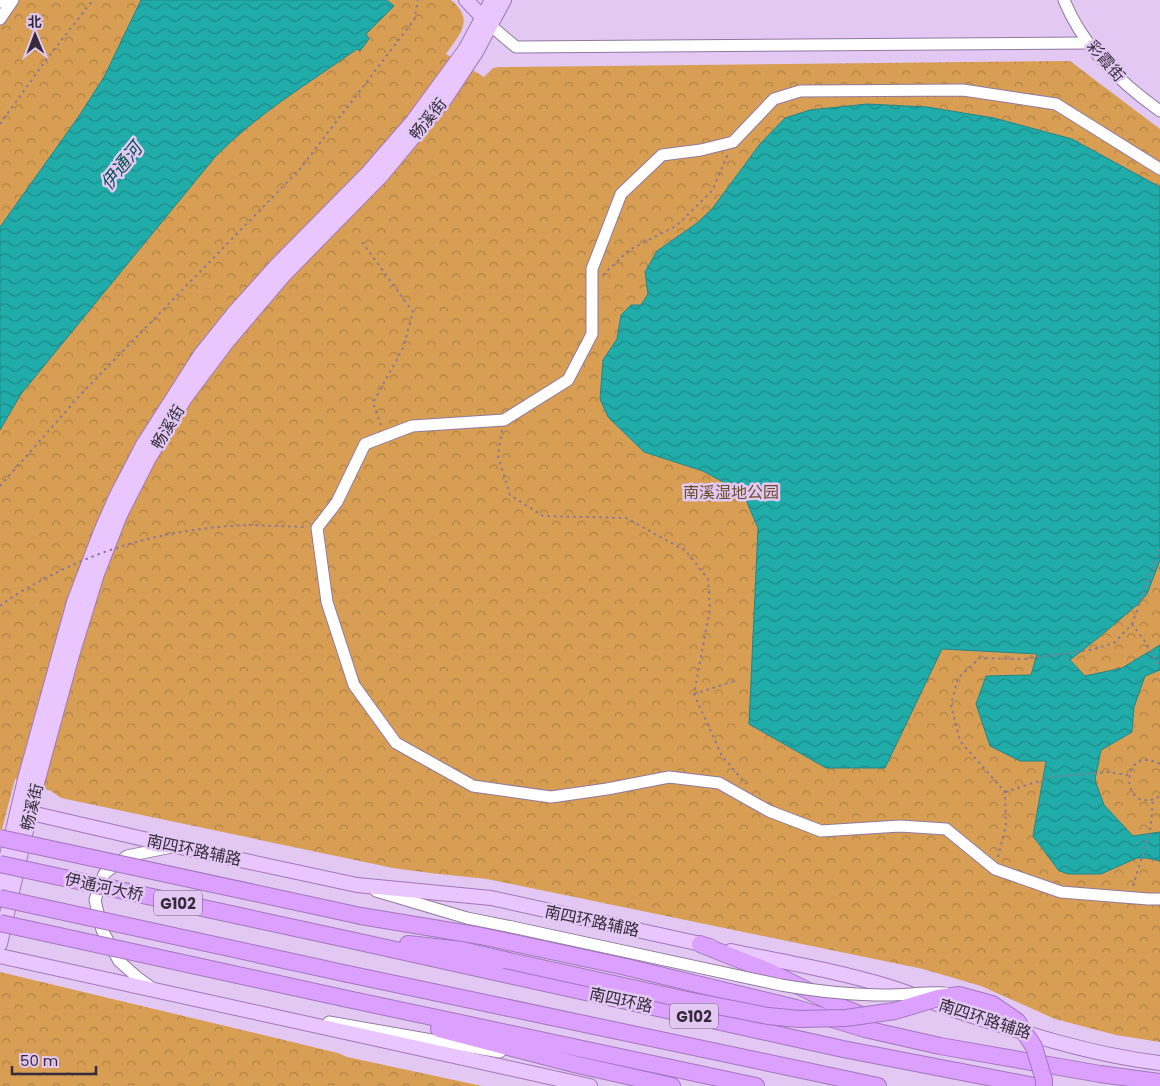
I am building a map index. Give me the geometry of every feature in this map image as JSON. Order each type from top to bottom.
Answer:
[{"type":"highway","points":[[0,838],[361,916],[481,936],[626,967],[796,1008],[865,1029],[973,1052],[1100,1074],[1160,1082]]},
{"type":"highway","name":"伊通河大桥","points":[[0,864],[356,941]]},
{"type":"highway","name":"伊通河大桥","points":[[0,898],[348,974]]},
{"type":"highway","points":[[0,923],[756,1086]]},
{"type":"highway","points":[[427,927],[499,959]]},
{"type":"highway","points":[[356,941],[462,950],[687,1000],[768,1016],[800,1019],[846,1018],[895,1010],[938,998],[959,995],[992,1004],[1017,1021],[1034,1048],[1044,1080],[1044,1086]]},
{"type":"highway","name":"南四环路","points":[[356,941],[843,1049],[1034,1086]]},
{"type":"highway","points":[[700,944],[768,971],[841,1007],[899,1030],[973,1052]]},
{"type":"highway","name":"南四环路","points":[[348,974],[878,1086]]},
{"type":"highway","points":[[347,999],[397,1019],[491,1046],[672,1086]]},
{"type":"main road","points":[[466,0],[487,21]]},
{"type":"main road","name":"畅溪街","points":[[487,21],[492,0]]},
{"type":"main road","name":"畅溪街","points":[[0,944],[24,811],[74,602],[102,529],[143,445],[206,347],[277,265],[366,176],[413,121],[504,0]]},
{"type":"main road","name":"畅溪街","points":[[0,885],[24,811]]},
{"type":"main road","name":"南四环路辅路","points":[[24,811],[357,885],[490,898],[844,975],[890,987],[997,1024],[1092,1051],[1160,1063]]},
{"type":"main road","points":[[0,956],[590,1086]]},
{"type":"street","points":[[0,19],[13,0]]},
{"type":"street","name":"彩霞街","points":[[1064,0],[1088,43],[1106,66],[1136,93],[1160,111]]},
{"type":"street","points":[[487,21],[516,47],[1088,43]]},
{"type":"street","points":[[1160,169],[1056,104],[963,90],[800,91],[774,98],[734,142],[701,150],[662,155],[621,194],[592,270],[592,334],[568,380],[504,420],[412,426],[364,444],[337,502],[318,528],[327,602],[354,684],[396,743],[473,786],[551,797],[669,777],[719,783],[769,811],[821,832],[900,826],[946,829],[995,869],[1062,892],[1148,899],[1160,898]]},
{"type":"street","points":[[154,989],[119,961],[102,930],[95,900],[104,874],[127,856],[176,846]]},
{"type":"street","points":[[357,885],[467,918],[781,985],[840,993],[888,995],[926,992],[959,995]]},
{"type":"street","points":[[265,1013],[491,1046]]},
{"type":"path","points":[[0,124],[49,56],[93,0]]},
{"type":"path","points":[[0,486],[84,392],[300,169],[414,20],[418,0]]},
{"type":"path","points":[[592,286],[629,250],[676,226],[712,191],[734,142]]},
{"type":"path","points":[[362,242],[413,312],[403,348],[373,403],[385,437]]},
{"type":"path","points":[[504,420],[498,456],[510,495],[543,516],[626,518],[686,551],[708,579],[710,609],[694,694],[722,756],[751,790]]},
{"type":"path","points":[[0,606],[76,562],[130,543],[214,526],[248,525],[318,528]]},
{"type":"path","points":[[995,869],[1006,825],[1006,792],[960,741],[951,705],[958,678],[980,658],[1024,659],[1091,650],[1114,643],[1132,624],[1160,548]]},
{"type":"path","points":[[1132,624],[1147,644],[1160,668]]},
{"type":"path","points":[[694,694],[737,680]]},
{"type":"path","points":[[1160,764],[1154,760],[1141,761],[1135,764],[1128,775],[1130,788],[1139,798],[1153,800],[1160,796]]},
{"type":"path","points":[[1006,792],[1051,777],[1107,772],[1128,775]]},
{"type":"path","points":[[1137,874],[1150,831],[1153,800]]},
{"type":"green space","name":"南溪湿地公园","points":[[0,0],[451,0],[458,7],[464,21],[460,33],[446,54],[484,77],[493,68],[500,67],[1070,61],[1160,129],[1160,1042],[1116,1035],[1055,1019],[981,986],[923,969],[487,879],[393,868],[61,798],[51,791],[15,779],[0,837]]},
{"type":"green space","points":[[0,972],[338,1053],[347,1057],[482,1086],[0,1086]]},
{"type":"water","name":"伊通河","points":[[141,0],[387,0],[394,6],[366,34],[369,39],[360,51],[357,49],[284,100],[231,141],[215,157],[21,394],[0,430],[0,227],[79,116],[104,77]]},
{"type":"water","points":[[867,104],[927,107],[994,118],[1072,139],[1160,187],[1160,560],[1147,594],[1137,605],[1070,660],[1085,676],[1122,668],[1160,645],[1160,670],[1145,676],[1134,707],[1132,732],[1101,750],[1095,780],[1104,805],[1133,836],[1160,832],[1160,861],[1137,858],[1101,874],[1069,874],[1059,871],[1033,836],[1046,761],[1020,761],[990,746],[976,704],[986,676],[1031,675],[1037,654],[942,649],[885,768],[826,768],[749,724],[758,528],[743,493],[703,471],[644,452],[608,417],[600,399],[603,360],[617,339],[621,315],[631,305],[641,305],[648,294],[645,272],[657,251],[697,223],[712,209],[760,144],[785,118],[810,110]]}]
